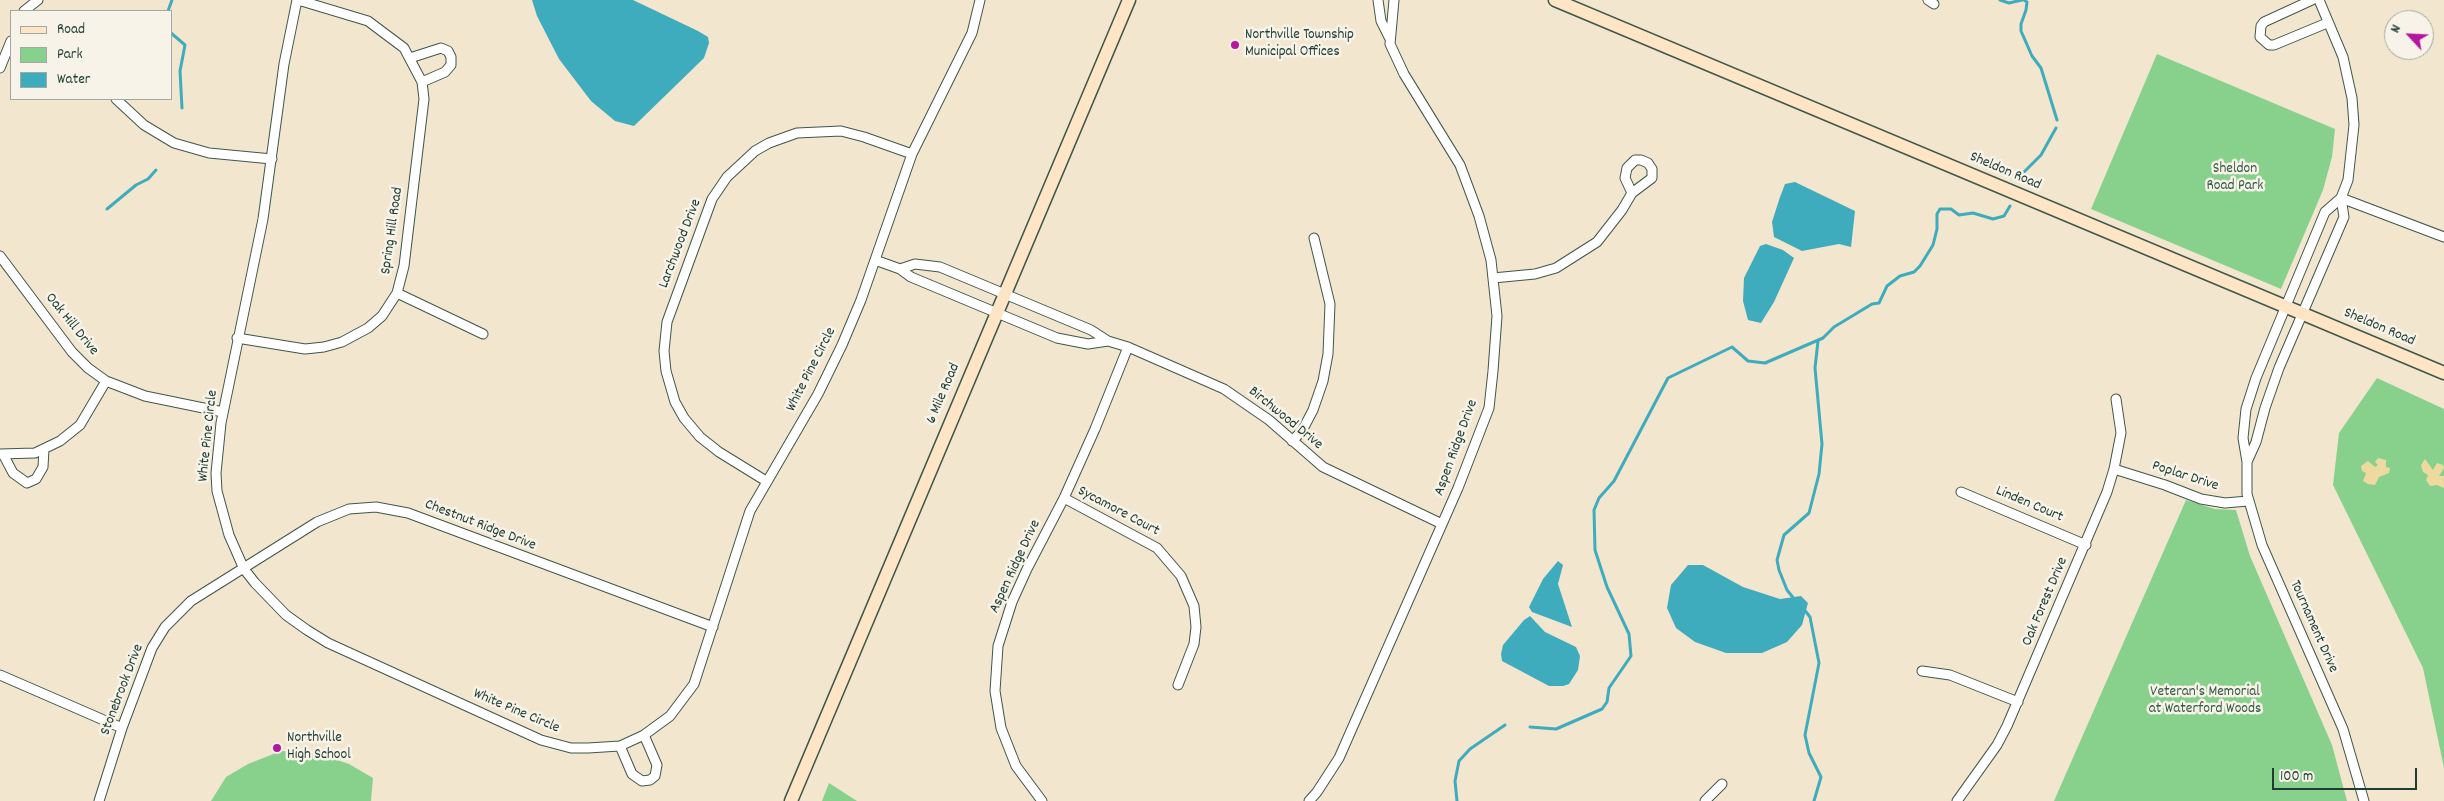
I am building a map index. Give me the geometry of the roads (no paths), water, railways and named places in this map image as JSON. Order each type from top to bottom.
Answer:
[{"type":"main road","name":"6 Mile Road","points":[[791,801],[1129,0]]},
{"type":"main road","name":"Sheldon Road","points":[[1555,0],[2230,285],[2286,306],[2444,373]]},
{"type":"street","points":[[25,10],[38,0]]},
{"type":"street","name":"Spring Hill Road","points":[[238,338],[291,348],[324,347],[349,339],[368,328],[382,316],[398,293],[404,266],[424,99],[422,82],[404,48],[368,21],[298,0]]},
{"type":"street","name":"White Pine Circle","points":[[298,0],[284,64],[263,218],[223,412],[216,473],[217,491],[229,535],[244,569],[268,598],[286,615],[328,643],[548,742],[588,748],[620,746],[644,735],[670,716],[685,698],[700,670],[750,511],[831,369],[875,260],[912,154],[972,33],[980,0]]},
{"type":"street","name":"Aspen Ridge Drive","points":[[1309,801],[1339,758],[1474,450],[1489,408],[1497,316],[1491,260],[1479,216],[1460,165],[1404,74],[1394,54],[1389,37],[1381,21],[1378,0]]},
{"type":"street","name":"Aspen Ridge Drive","points":[[1389,37],[1394,0]]},
{"type":"street","points":[[2312,0],[2264,22],[2260,31],[2260,37],[2269,45],[2274,45],[2327,23]]},
{"type":"street","points":[[2319,0],[2327,23],[2343,57],[2352,98],[2354,125],[2352,152],[2348,180],[2341,198],[2444,237]]},
{"type":"street","points":[[0,68],[10,43]]},
{"type":"street","points":[[410,58],[441,48],[448,51],[451,57],[451,65],[445,72],[422,82]]},
{"type":"street","points":[[117,100],[144,125],[174,143],[209,152],[272,159]]},
{"type":"street","name":"Larchwood Drive","points":[[766,481],[719,452],[700,437],[684,418],[675,402],[666,371],[664,351],[667,322],[712,199],[727,177],[755,151],[769,143],[797,133],[817,130],[841,131],[912,154]]},
{"type":"street","points":[[1493,278],[1535,274],[1556,268],[1578,255],[1597,242],[1618,216],[1632,193]]},
{"type":"street","name":"Tournament Drive","points":[[2341,198],[2325,212],[2256,378],[2246,409],[2243,438],[2247,462],[2248,501],[2262,545],[2343,729],[2364,801]]},
{"type":"street","name":"Tournament Drive","points":[[2247,462],[2256,442],[2279,368],[2304,314],[2344,217],[2341,198]]},
{"type":"street","points":[[1292,441],[1302,431],[1313,410],[1323,381],[1328,354],[1330,304],[1314,238]]},
{"type":"street","name":"Oak Hill Drive","points":[[0,256],[72,352],[88,368],[106,381],[145,396],[223,412]]},
{"type":"street","name":"Birchwood Drive","points":[[875,260],[900,269],[910,276],[1057,338],[1088,344],[1108,341]]},
{"type":"street","points":[[900,269],[915,264],[940,268],[1004,294]]},
{"type":"street","points":[[398,293],[483,334]]},
{"type":"street","name":"Birchwood Drive","points":[[1004,294],[1091,330],[1108,341],[1224,389],[1269,420],[1323,467],[1340,477],[1442,524]]},
{"type":"street","name":"Aspen Ridge Drive","points":[[1042,801],[1020,772],[1005,741],[996,704],[995,662],[1002,631],[1012,602],[1064,498],[1128,348]]},
{"type":"street","points":[[44,449],[43,467],[36,479],[27,482],[13,473],[1,454],[35,452],[60,441],[80,425],[106,381]]},
{"type":"street","name":"Oak Forest Drive","points":[[1957,801],[1997,745],[2018,702],[2086,544],[2114,469],[2121,433],[2116,399]]},
{"type":"street","name":"Poplar Drive","points":[[2114,469],[2165,484],[2201,499],[2225,503],[2248,501]]},
{"type":"street","name":"Linden Court","points":[[1961,492],[2086,544]]},
{"type":"street","name":"Sycamore Court","points":[[1064,498],[1156,548],[1181,576],[1194,606],[1196,627],[1194,644],[1178,685]]},
{"type":"street","name":"Chestnut Ridge Drive","points":[[244,569],[335,513],[362,507],[383,508],[408,513],[713,627]]},
{"type":"street","name":"Stonebrook Drive","points":[[99,801],[122,728],[152,648],[165,627],[191,601],[244,569]]},
{"type":"street","points":[[1922,671],[1950,675],[2018,702]]},
{"type":"street","points":[[0,675],[122,728]]},
{"type":"street","points":[[620,746],[632,774],[642,781],[650,780],[655,776],[657,765],[644,735]]},
{"type":"street","points":[[1705,801],[1722,784]]},
{"type":"water","points":[[532,0],[633,0],[698,31],[708,37],[709,43],[704,58],[634,126],[615,121],[591,101],[559,59],[537,16]]},
{"type":"water","points":[[1795,182],[1855,211],[1851,247],[1839,244],[1802,251],[1774,237],[1772,222],[1780,197],[1785,184]]},
{"type":"water","points":[[1766,244],[1783,250],[1794,258],[1774,302],[1761,323],[1748,320],[1743,301],[1744,278],[1760,246]]},
{"type":"water","points":[[1558,561],[1563,565],[1558,584],[1572,627],[1532,612],[1529,607],[1543,579]]},
{"type":"water","points":[[1688,565],[1703,565],[1743,587],[1780,599],[1801,596],[1808,603],[1802,625],[1787,642],[1762,653],[1726,653],[1695,642],[1676,628],[1667,608],[1671,585]]},
{"type":"water","points":[[1530,616],[1545,632],[1576,647],[1580,656],[1578,670],[1569,684],[1549,686],[1502,661],[1503,645],[1524,620]]},
{"type":"waterway","points":[[168,10],[172,0]]},
{"type":"waterway","points":[[2000,0],[2009,3],[2022,0]]},
{"type":"waterway","points":[[2024,0],[2027,2],[2021,31],[2032,56],[2041,68],[2057,120]]},
{"type":"waterway","points":[[172,34],[185,45],[180,71],[182,108]]},
{"type":"waterway","points":[[2020,176],[2041,155],[2056,128]]},
{"type":"waterway","points":[[107,209],[136,185],[148,179],[156,170]]},
{"type":"waterway","points":[[1530,727],[1556,729],[1602,709],[1607,702],[1609,688],[1631,656],[1629,634],[1607,587],[1595,550],[1594,510],[1599,498],[1614,481],[1668,378],[1732,347],[1748,361],[1765,363],[1823,338],[1834,327],[1872,304],[1879,303],[1887,286],[1900,276],[1914,272],[1920,266],[1933,245],[1937,229],[1937,214],[1940,209],[1951,209],[1959,215],[1973,213],[1993,219],[2004,216],[2010,206]]},
{"type":"waterway","points":[[1795,600],[1787,590],[1777,560],[1784,535],[1809,513],[1819,474],[1822,444],[1815,368],[1818,341]]},
{"type":"waterway","points":[[1803,608],[1810,617],[1819,663],[1805,735],[1809,753],[1821,777],[1814,801]]},
{"type":"waterway","points":[[1457,801],[1455,781],[1459,761],[1470,749],[1505,725]]},
{"type":"place","name":"Northville Township Municipal Offices","points":[[1235,45]]},
{"type":"place","name":"Northville High School","points":[[277,748]]},
{"type":"park label","name":"Sheldon Road Park","points":[[2235,178]]},
{"type":"park label","name":"Veteran's Memorial at Waterford Woods","points":[[2205,702]]}]
